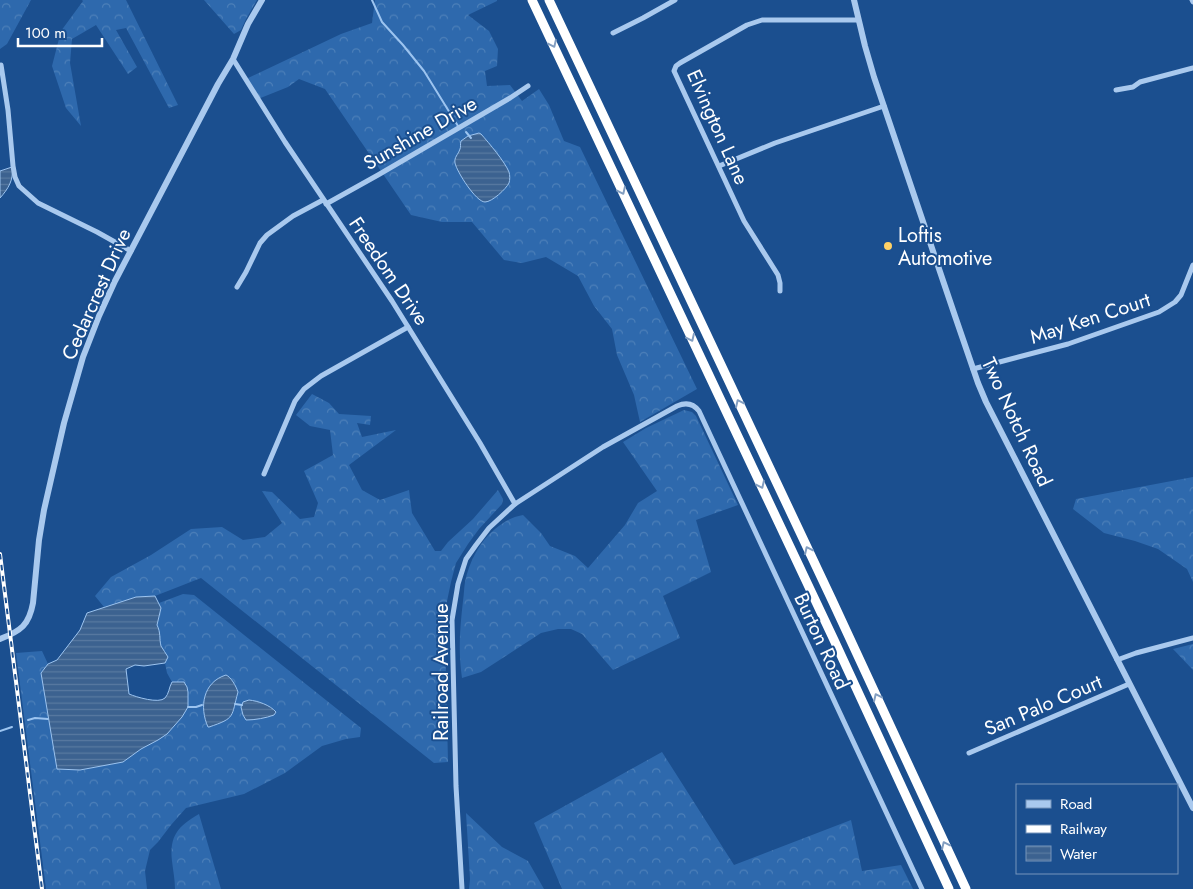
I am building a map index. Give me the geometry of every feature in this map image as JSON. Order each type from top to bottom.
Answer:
[{"type":"highway","points":[[532,0],[834,640],[949,889]]},
{"type":"highway","points":[[549,0],[966,889]]},
{"type":"street","name":"Cedarcrest Drive","points":[[0,639],[21,630],[31,613],[44,510],[72,394],[99,316],[115,281],[218,84],[233,59],[248,24],[262,0]]},
{"type":"street","points":[[612,33],[675,0]]},
{"type":"street","name":"Two Notch Road","points":[[854,0],[864,46],[973,369],[986,402],[1193,808]]},
{"type":"street","name":"Elvington Lane","points":[[780,291],[778,275],[744,221],[674,71],[680,63],[724,37],[748,24],[762,20],[858,20]]},
{"type":"street","name":"Freedom Drive","points":[[233,59],[284,140],[385,289],[515,504]]},
{"type":"street","points":[[1,65],[8,110],[13,166],[19,186],[38,203],[131,251]]},
{"type":"street","points":[[1116,90],[1133,87],[1140,82],[1193,68]]},
{"type":"street","name":"Sunshine Drive","points":[[237,287],[260,244],[267,235],[293,216],[378,175],[528,86]]},
{"type":"street","points":[[719,166],[775,143],[884,106]]},
{"type":"street","name":"May Ken Court","points":[[973,369],[1068,344],[1159,312],[1175,302],[1181,295],[1193,265]]},
{"type":"street","points":[[264,474],[294,401],[304,389],[321,376],[408,326]]},
{"type":"street","name":"Railroad Avenue","points":[[462,889],[456,786],[455,683],[452,633],[454,603],[466,559],[489,528],[515,504],[603,448],[676,406],[689,403],[696,406]]},
{"type":"street","name":"Burton Road","points":[[696,406],[922,889]]},
{"type":"street","points":[[1117,660],[1136,652],[1193,638]]},
{"type":"street","name":"San Palo Court","points":[[969,753],[1130,684]]},
{"type":"green space","points":[[0,0],[31,0],[7,44],[0,49]]},
{"type":"green space","points":[[82,0],[126,0],[178,105],[169,108],[126,28],[116,30],[137,67],[128,74],[96,25],[72,39],[70,63],[81,126],[66,108],[52,66],[61,31]]},
{"type":"green space","points":[[204,0],[257,0],[241,30],[234,34]]},
{"type":"green space","points":[[375,0],[497,0],[468,15],[489,31],[498,49],[497,66],[485,71],[487,86],[510,85],[522,101],[539,89],[549,105],[564,141],[580,147],[697,389],[640,422],[634,395],[617,355],[612,329],[594,306],[578,276],[546,257],[522,263],[504,260],[472,222],[442,222],[411,215],[325,89],[299,79],[288,87],[258,99],[246,79],[341,34],[372,23]]},
{"type":"green space","points":[[312,394],[329,403],[339,414],[371,416],[370,425],[357,423],[362,437],[396,430],[349,465],[362,490],[380,500],[409,490],[412,513],[435,551],[441,551],[473,519],[498,490],[503,499],[502,504],[479,529],[456,563],[451,582],[446,606],[445,635],[448,762],[434,763],[201,578],[155,596],[136,597],[104,607],[95,596],[111,577],[151,555],[191,529],[222,527],[243,540],[265,537],[282,523],[262,491],[272,492],[300,519],[314,517],[318,503],[304,471],[333,455],[330,430],[310,426],[296,415]]},
{"type":"green space","points":[[684,410],[692,412],[696,416],[738,505],[696,520],[711,572],[663,596],[680,638],[613,670],[582,634],[571,629],[558,629],[541,633],[481,672],[462,678],[460,639],[465,582],[469,567],[480,546],[495,529],[515,517],[523,515],[541,533],[550,546],[575,556],[588,568],[625,525],[638,503],[657,491],[623,442],[646,428]]},
{"type":"green space","points":[[1193,477],[1193,582],[1187,569],[1158,549],[1104,533],[1073,509],[1076,499]]},
{"type":"green space","points":[[183,594],[194,595],[361,728],[360,737],[322,746],[285,773],[244,794],[186,808],[150,850],[145,871],[147,889],[46,889],[16,653],[42,651],[48,664],[41,673],[57,769],[80,770],[123,762],[158,740],[184,682],[172,682],[167,673],[166,656],[161,645],[157,625],[161,608],[159,603]]},
{"type":"green space","points":[[1193,644],[1193,670],[1173,649]]},
{"type":"green space","points":[[662,752],[734,865],[851,820],[862,871],[901,865],[913,889],[562,889],[534,823]]},
{"type":"green space","points":[[466,813],[502,847],[528,861],[544,889],[469,889]]},
{"type":"green space","points":[[199,814],[221,889],[175,889],[171,852],[174,838],[185,823]]},
{"type":"water","points":[[479,133],[500,158],[510,176],[509,183],[505,188],[495,198],[485,202],[481,201],[472,192],[455,163],[461,141],[468,136]]},
{"type":"water","points":[[12,167],[10,184],[0,198],[0,171]]},
{"type":"water","points":[[155,596],[161,608],[157,625],[161,646],[168,657],[165,663],[144,666],[135,665],[126,669],[129,694],[147,699],[162,700],[165,698],[172,682],[184,682],[188,692],[188,707],[167,734],[123,762],[80,770],[57,769],[41,673],[48,664],[57,660],[80,630],[87,613],[136,597]]},
{"type":"water","points":[[226,675],[233,682],[238,692],[233,712],[228,719],[208,727],[204,711],[205,696],[212,683]]},
{"type":"water","points":[[249,700],[271,707],[276,712],[268,717],[246,720],[241,707],[243,702]]},
{"type":"waterway","points":[[372,0],[382,22],[424,71],[458,126]]},
{"type":"waterway","points":[[466,132],[471,138]]},
{"type":"waterway","points":[[235,704],[242,705]]},
{"type":"waterway","points":[[188,707],[202,705]]},
{"type":"waterway","points":[[28,720],[35,718],[48,719]]},
{"type":"waterway","points":[[0,731],[12,727]]},
{"type":"railway","points":[[0,554],[42,889]]},
{"type":"place","name":"Loftis Automotive","points":[[888,246]]}]
